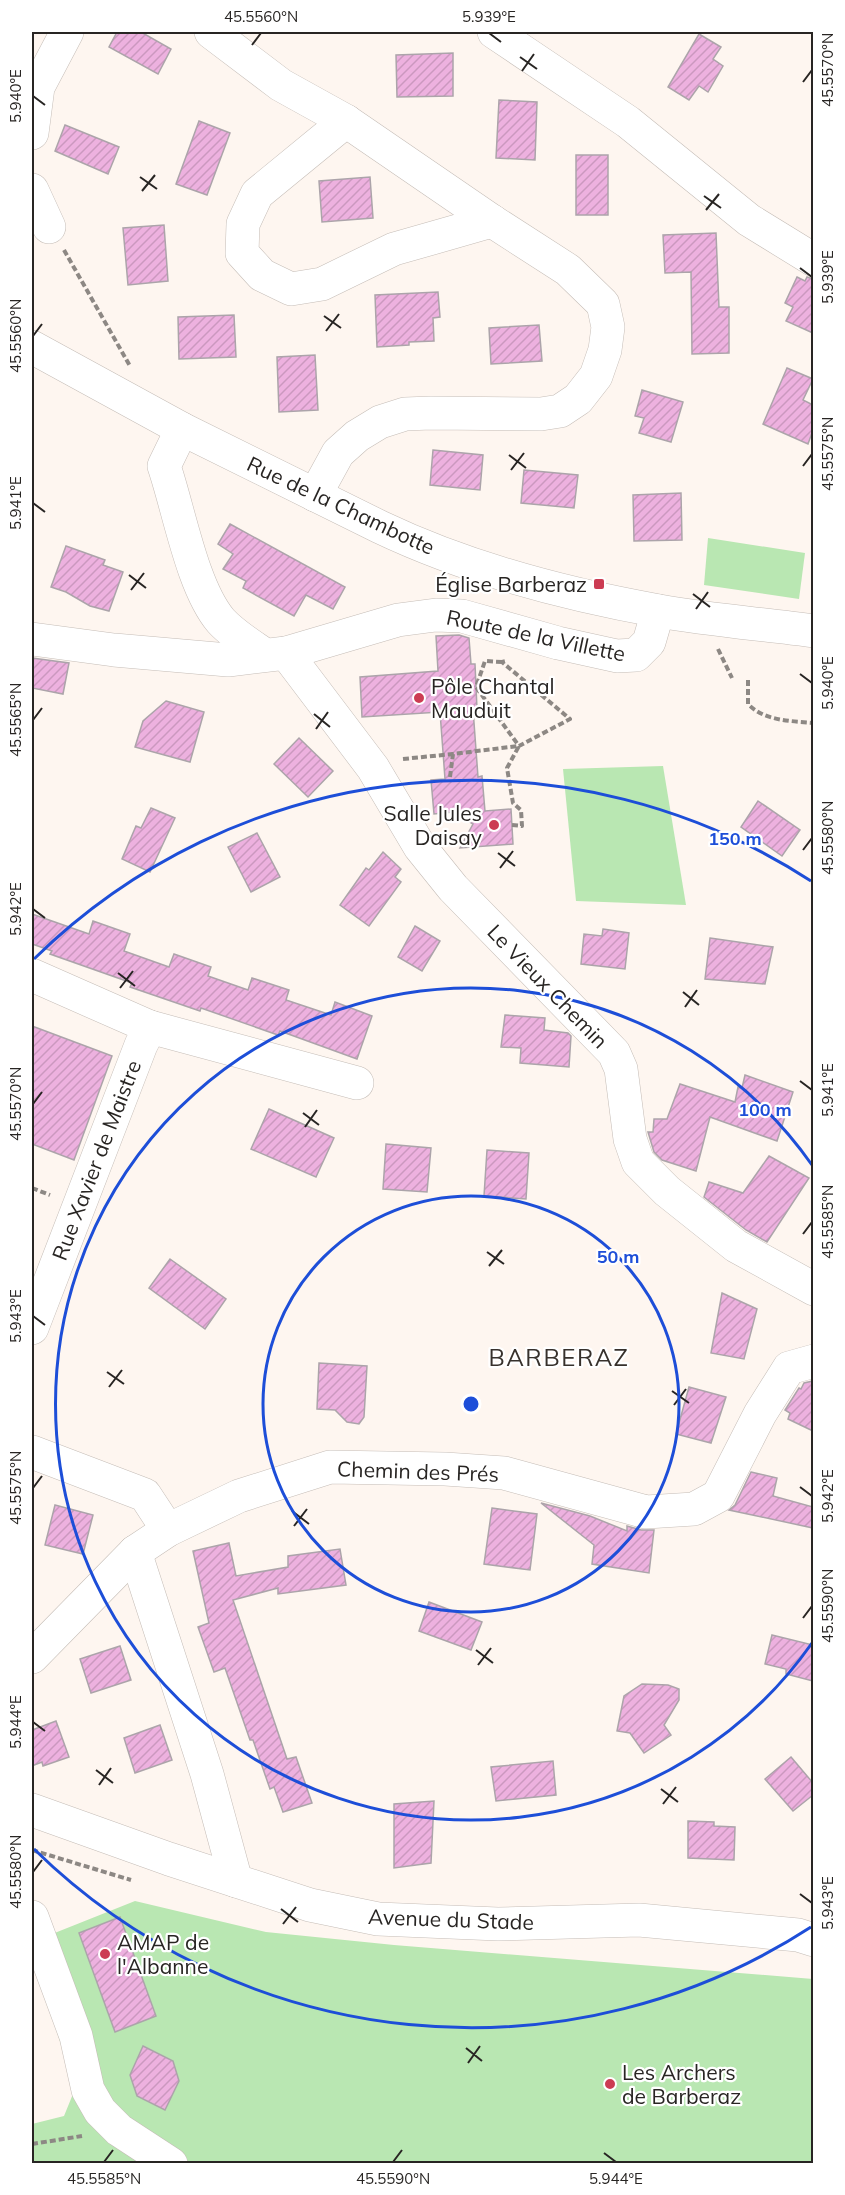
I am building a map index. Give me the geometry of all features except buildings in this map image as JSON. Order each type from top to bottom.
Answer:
[{"type":"street","points":[[211,32],[281,85],[346,121],[568,270],[603,303],[608,327],[605,350],[596,376],[578,399],[560,411],[541,414],[405,414],[380,422],[357,436],[338,453],[315,495]]},
{"type":"street","points":[[494,32],[628,122],[749,220],[813,260]]},
{"type":"street","points":[[32,133],[38,87],[51,46]]},
{"type":"street","points":[[346,121],[257,194],[243,224],[242,253],[262,275],[291,289],[322,284],[393,249],[492,221]]},
{"type":"street","points":[[32,190],[49,227]]},
{"type":"street","name":"Rue de la Chambotte","points":[[32,347],[182,429],[401,537],[508,577],[658,611],[813,631]]},
{"type":"street","points":[[182,429],[164,466],[198,581],[220,619],[238,637],[275,654]]},
{"type":"street","name":"Route de la Villette","points":[[32,639],[114,650],[228,660],[275,654],[399,620],[436,615],[462,616],[617,656],[636,655],[649,642],[658,611]]},
{"type":"street","name":"Le Vieux Chemin","points":[[275,654],[369,763],[420,847],[453,888],[614,1053],[621,1069],[630,1139],[638,1162],[667,1191],[736,1246],[813,1289]]},
{"type":"street","points":[[32,975],[150,1027],[357,1083]]},
{"type":"street","name":"Rue Xavier de Maistre","points":[[32,1328],[141,1045],[150,1027]]},
{"type":"street","name":"Chemin des Prés","points":[[32,1658],[135,1552],[168,1530],[239,1496],[330,1467],[446,1469],[504,1473],[646,1512],[694,1509],[718,1496],[760,1414],[789,1368],[813,1361]]},
{"type":"street","points":[[32,1452],[146,1495],[168,1530]]},
{"type":"street","points":[[135,1552],[207,1774],[236,1881]]},
{"type":"street","name":"Avenue du Stade","points":[[32,1810],[310,1905],[378,1919],[498,1924],[639,1920],[798,1935],[813,1940]]},
{"type":"street","points":[[32,1917],[76,2036],[88,2090],[99,2111],[119,2130],[171,2163]]},
{"type":"path","points":[[49,227],[71,260],[130,365],[131,400]]},
{"type":"path","points":[[717,646],[732,678]]},
{"type":"path","points":[[513,658],[502,662],[485,661],[476,687],[519,746]]},
{"type":"path","points":[[369,763],[519,746],[570,719],[502,662]]},
{"type":"path","points":[[748,680],[748,704],[757,713],[781,720],[813,723]]},
{"type":"path","points":[[512,825],[522,825],[521,810],[513,803],[507,768],[519,746]]},
{"type":"path","points":[[450,777],[453,754]]},
{"type":"path","points":[[32,2144],[119,2130]]},
{"type":"green space","points":[[708,538],[805,553],[799,599],[704,585]]},
{"type":"green space","points":[[663,766],[686,905],[576,901],[563,769]]},
{"type":"green space","points":[[135,1901],[266,1932],[394,1945],[813,1979],[813,2163],[32,2163],[32,2124],[64,2116],[75,2089],[32,1952],[32,1942]]},
{"type":"place","name":"Église Barberaz","points":[[599,584]]},
{"type":"place","name":"Pôle Chantal Mauduit","points":[[419,698]]},
{"type":"place","name":"Salle Jules Daisay","points":[[494,825]]},
{"type":"place","name":"AMAP de l'Albanne","points":[[105,1954]]},
{"type":"place","name":"Les Archers de Barberaz","points":[[610,2084]]},
{"type":"district","name":"BARBERAZ","points":[[559,1357]]}]
